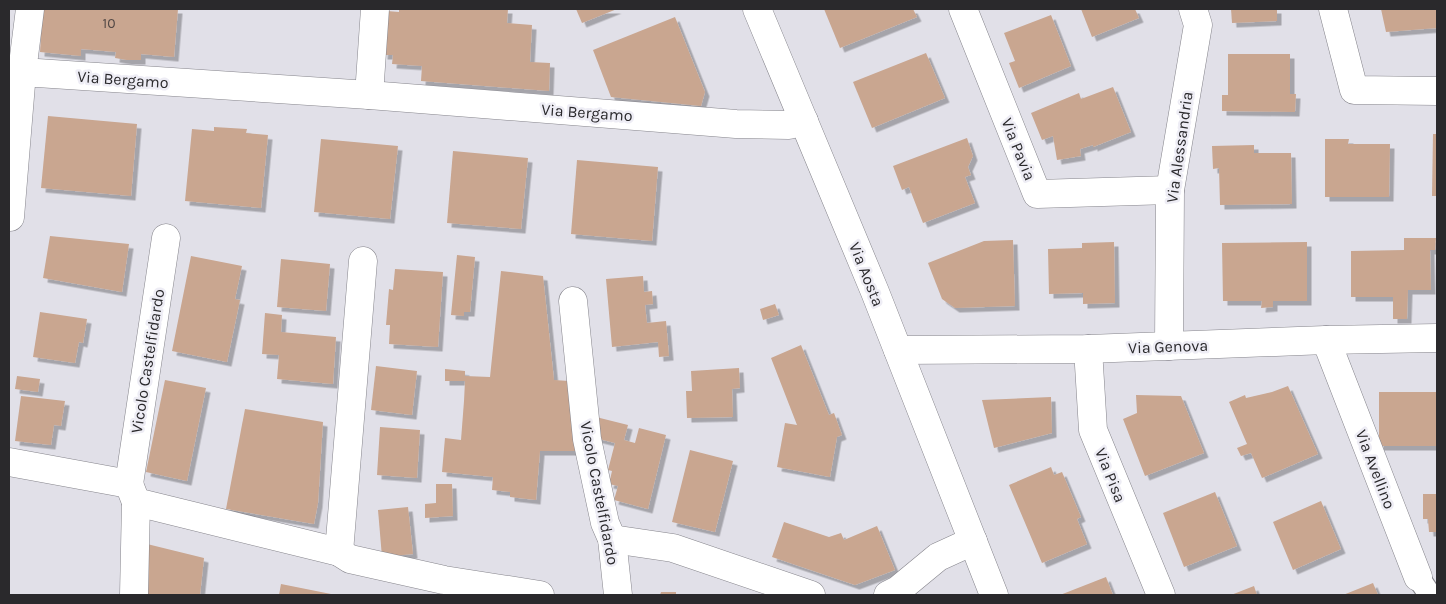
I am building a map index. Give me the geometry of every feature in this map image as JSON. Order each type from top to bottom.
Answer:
[{"type":"street","points":[[9,217],[22,72],[30,9]]},
{"type":"street","points":[[369,95],[375,9]]},
{"type":"street","name":"Via Aosta","points":[[757,9],[898,350],[994,595]]},
{"type":"street","name":"Via Pavia","points":[[963,9],[1037,194],[1170,190]]},
{"type":"street","name":"Via Alessandria","points":[[1169,346],[1170,190],[1198,25],[1193,9]]},
{"type":"street","points":[[1333,9],[1354,90],[1437,91]]},
{"type":"street","name":"Via Bergamo","points":[[22,72],[369,95],[736,124],[789,125],[804,121]]},
{"type":"street","name":"Vicolo Castelfidardo","points":[[134,595],[132,493],[166,238]]},
{"type":"street","points":[[339,552],[363,261]]},
{"type":"street","name":"Vicolo Castelfidardo","points":[[573,301],[587,439],[605,523],[612,539],[618,595]]},
{"type":"street","name":"Via Genova","points":[[898,350],[1088,349],[1437,338]]},
{"type":"street","name":"Via Avellino","points":[[1326,340],[1424,586]]},
{"type":"street","name":"Via Pisa","points":[[1088,349],[1093,430],[1161,595]]},
{"type":"street","points":[[9,462],[132,493],[339,552],[350,559],[443,588],[540,595]]},
{"type":"street","points":[[612,539],[673,548],[811,595]]},
{"type":"street","points":[[888,595],[898,590],[938,557],[973,541]]},
{"type":"building","points":[[34,9],[178,9],[174,57],[141,54],[141,60],[127,60],[115,58],[116,52],[81,49],[81,56],[40,52],[41,36],[32,36]]},
{"type":"building","points":[[399,9],[508,9],[507,23],[532,25],[530,62],[550,63],[549,91],[421,81],[422,66],[392,64],[393,55],[383,55],[387,11],[399,12]]},
{"type":"building","points":[[576,9],[617,9],[582,23]]},
{"type":"building","points":[[824,9],[913,9],[917,17],[840,48]]},
{"type":"building","points":[[1081,9],[1135,9],[1139,18],[1092,37]]},
{"type":"building","points":[[1231,9],[1277,9],[1277,21],[1232,23]]},
{"type":"building","points":[[1381,9],[1437,9],[1437,28],[1386,32]]},
{"type":"building","points":[[1051,15],[1071,66],[1019,88],[1009,63],[1015,61],[1004,33]]},
{"type":"building","points":[[675,17],[705,92],[701,106],[611,97],[593,50]]},
{"type":"building","points":[[926,53],[945,98],[872,128],[853,82]]},
{"type":"building","points":[[1228,54],[1290,54],[1290,94],[1296,94],[1295,112],[1222,111],[1222,95],[1228,95]]},
{"type":"building","points":[[1113,87],[1131,132],[1093,147],[1093,145],[1080,149],[1081,156],[1057,160],[1053,136],[1042,140],[1031,113],[1079,93],[1081,99]]},
{"type":"building","points":[[48,116],[137,124],[131,196],[41,188]]},
{"type":"building","points":[[214,127],[247,129],[246,133],[268,135],[261,208],[185,201],[192,129],[214,131]]},
{"type":"building","points":[[1433,134],[1437,134],[1437,196],[1432,196]]},
{"type":"building","points":[[967,138],[973,156],[968,167],[971,175],[965,177],[975,203],[923,223],[909,187],[902,190],[893,166]]},
{"type":"building","points":[[321,139],[398,146],[390,219],[314,212]]},
{"type":"building","points":[[1325,139],[1349,139],[1348,144],[1390,144],[1389,197],[1325,197]]},
{"type":"building","points":[[1254,145],[1254,153],[1291,153],[1292,204],[1220,205],[1219,168],[1213,169],[1212,146]]},
{"type":"building","points":[[453,151],[528,158],[521,229],[447,223]]},
{"type":"building","points":[[577,160],[658,167],[652,241],[571,234]]},
{"type":"building","points":[[50,236],[129,244],[122,292],[43,278]]},
{"type":"building","points":[[1404,238],[1436,238],[1435,250],[1430,250],[1431,290],[1408,290],[1407,319],[1393,319],[1393,297],[1351,297],[1351,251],[1404,250]]},
{"type":"building","points":[[1013,240],[1015,306],[955,308],[942,299],[928,263],[984,241]]},
{"type":"building","points":[[1114,242],[1115,303],[1083,304],[1083,293],[1049,294],[1048,249],[1082,248],[1082,243]]},
{"type":"building","points":[[1307,242],[1307,301],[1273,301],[1273,307],[1261,308],[1262,301],[1223,301],[1222,243]]},
{"type":"building","points":[[457,255],[475,257],[470,312],[464,312],[464,316],[451,315]]},
{"type":"building","points":[[191,256],[242,266],[235,299],[240,300],[227,362],[172,351]]},
{"type":"building","points":[[281,259],[330,264],[326,311],[277,307]]},
{"type":"building","points":[[395,269],[443,272],[438,347],[389,344],[390,325],[386,325],[389,289],[393,290]]},
{"type":"building","points":[[501,271],[543,276],[554,380],[569,381],[580,451],[540,451],[536,500],[510,497],[510,492],[492,490],[493,477],[442,472],[445,438],[461,440],[465,381],[445,381],[445,369],[465,371],[465,376],[490,377]]},
{"type":"building","points":[[643,276],[644,292],[652,291],[653,304],[645,305],[647,323],[666,321],[669,356],[659,357],[658,342],[612,347],[606,279]]},
{"type":"building","points":[[775,304],[779,315],[763,320],[760,309]]},
{"type":"building","points":[[40,312],[87,319],[83,343],[79,342],[75,363],[33,357]]},
{"type":"building","points":[[265,313],[282,315],[281,332],[336,337],[333,384],[277,379],[279,355],[262,354]]},
{"type":"building","points":[[801,345],[829,415],[834,413],[842,435],[837,437],[830,477],[777,467],[785,423],[797,425],[771,358]]},
{"type":"building","points":[[376,366],[417,371],[412,415],[371,410]]},
{"type":"building","points":[[739,368],[740,388],[732,389],[733,417],[687,418],[686,391],[692,391],[691,371]]},
{"type":"building","points":[[17,376],[40,379],[38,392],[15,389]]},
{"type":"building","points":[[165,380],[206,388],[187,481],[146,472]]},
{"type":"building","points":[[1288,386],[1318,454],[1262,478],[1251,453],[1241,456],[1237,448],[1247,444],[1229,402],[1245,395],[1246,398]]},
{"type":"building","points":[[1379,392],[1437,392],[1437,446],[1379,446]]},
{"type":"building","points":[[1136,395],[1181,396],[1204,453],[1145,476],[1123,419],[1137,413]]},
{"type":"building","points":[[21,396],[65,401],[61,426],[54,425],[51,445],[15,441]]},
{"type":"building","points":[[1051,397],[1052,433],[994,448],[982,400]]},
{"type":"building","points":[[245,409],[323,422],[318,503],[314,524],[226,509]]},
{"type":"building","points":[[596,417],[628,425],[624,440],[635,443],[639,428],[666,435],[648,509],[614,500],[618,486],[609,484],[612,471],[608,470],[615,443],[591,437]]},
{"type":"building","points":[[380,427],[420,430],[417,478],[377,475]]},
{"type":"building","points":[[690,450],[733,461],[715,532],[672,522]]},
{"type":"building","points":[[1051,467],[1054,475],[1062,472],[1081,517],[1077,519],[1087,544],[1042,563],[1009,485]]},
{"type":"building","points":[[436,484],[452,484],[453,516],[425,518],[425,504],[436,503]]},
{"type":"building","points":[[1215,492],[1237,546],[1184,567],[1163,513]]},
{"type":"building","points":[[1423,494],[1437,494],[1437,532],[1429,532],[1428,519],[1423,519]]},
{"type":"building","points":[[1321,501],[1341,549],[1293,570],[1273,522]]},
{"type":"building","points":[[408,507],[413,554],[382,557],[378,510]]},
{"type":"building","points":[[784,522],[829,537],[841,533],[844,540],[877,526],[895,570],[855,585],[772,557]]},
{"type":"building","points":[[143,543],[204,558],[200,595],[142,595]]},
{"type":"building","points":[[1106,577],[1113,595],[1060,595]]},
{"type":"building","points":[[1373,583],[1378,595],[1343,595]]},
{"type":"building","points":[[281,584],[331,594],[279,595]]},
{"type":"building","points":[[1254,586],[1257,595],[1231,595]]},
{"type":"building","points":[[661,592],[676,592],[676,595],[660,595]]}]
